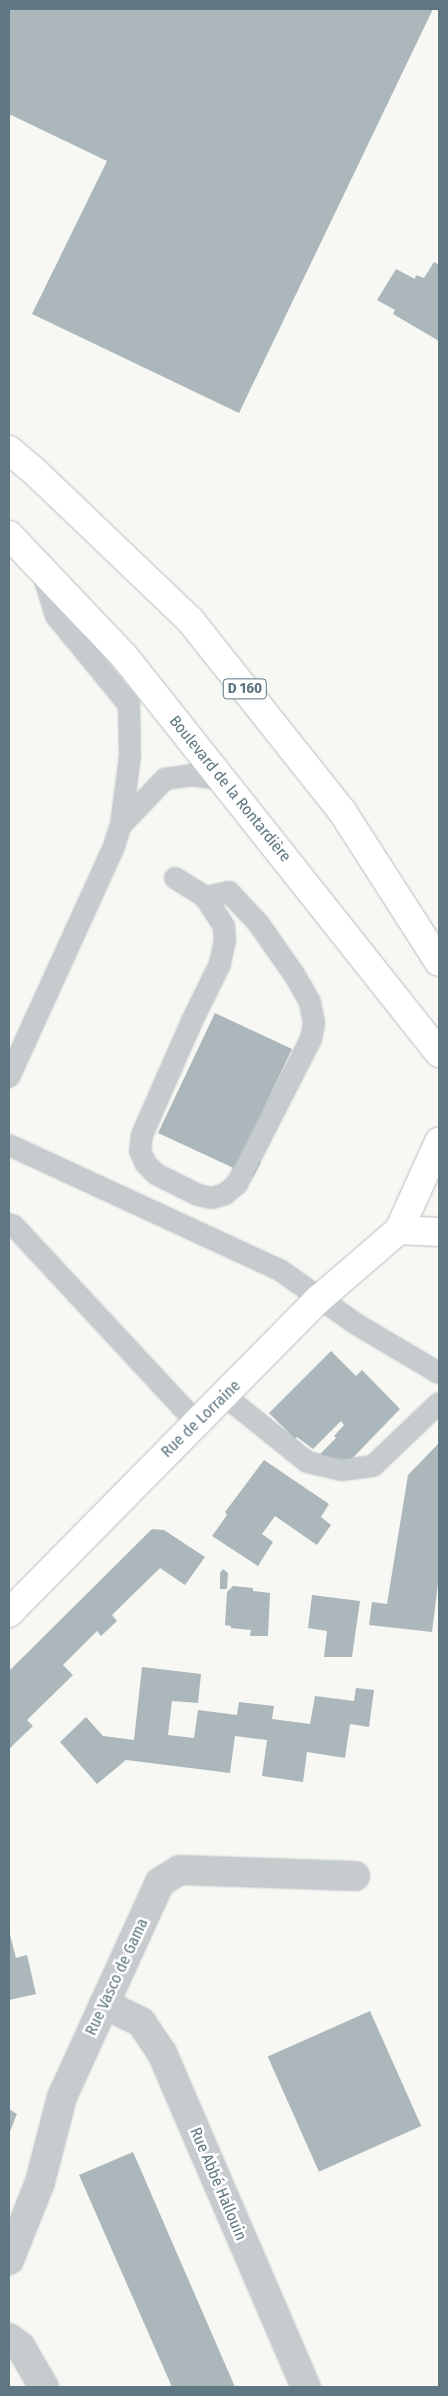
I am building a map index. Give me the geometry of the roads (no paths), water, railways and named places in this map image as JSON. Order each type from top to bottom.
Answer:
[{"type":"main road","name":"D 160","points":[[9,450],[32,469],[190,620],[342,810],[439,962]]},
{"type":"main road","name":"Boulevard de la Rontardière","points":[[9,535],[124,656],[439,1053]]},
{"type":"main road","name":"Rue de Lorraine","points":[[9,1613],[319,1299],[399,1230],[439,1142]]},
{"type":"main road","points":[[399,1230],[439,1232]]},
{"type":"street","name":"Rue Vasco de Gama","points":[[9,2260],[40,2182],[62,2097],[160,1882],[180,1870],[355,1876]]},
{"type":"street","name":"Rue Abbé Hallouin","points":[[104,2004],[141,2022],[162,2053],[306,2387]]},
{"type":"street","points":[[9,2338],[20,2346],[44,2387]]},
{"type":"lane","points":[[9,1077],[113,848],[121,825],[130,756],[129,705],[56,616],[42,569]]},
{"type":"lane","points":[[121,825],[165,779],[192,775],[223,780]]},
{"type":"lane","points":[[174,878],[205,897],[224,926],[225,940],[220,964],[192,1021],[142,1135],[140,1151],[146,1164],[156,1174],[198,1195],[212,1198],[225,1194],[237,1184],[311,1039],[314,1023],[310,1002],[293,973],[259,924],[229,892],[205,897]]},
{"type":"lane","points":[[9,1145],[280,1270],[356,1324],[439,1374]]},
{"type":"lane","points":[[9,1224],[14,1226],[196,1422]]},
{"type":"lane","points":[[225,1396],[307,1462],[341,1470],[373,1466],[439,1403]]}]
